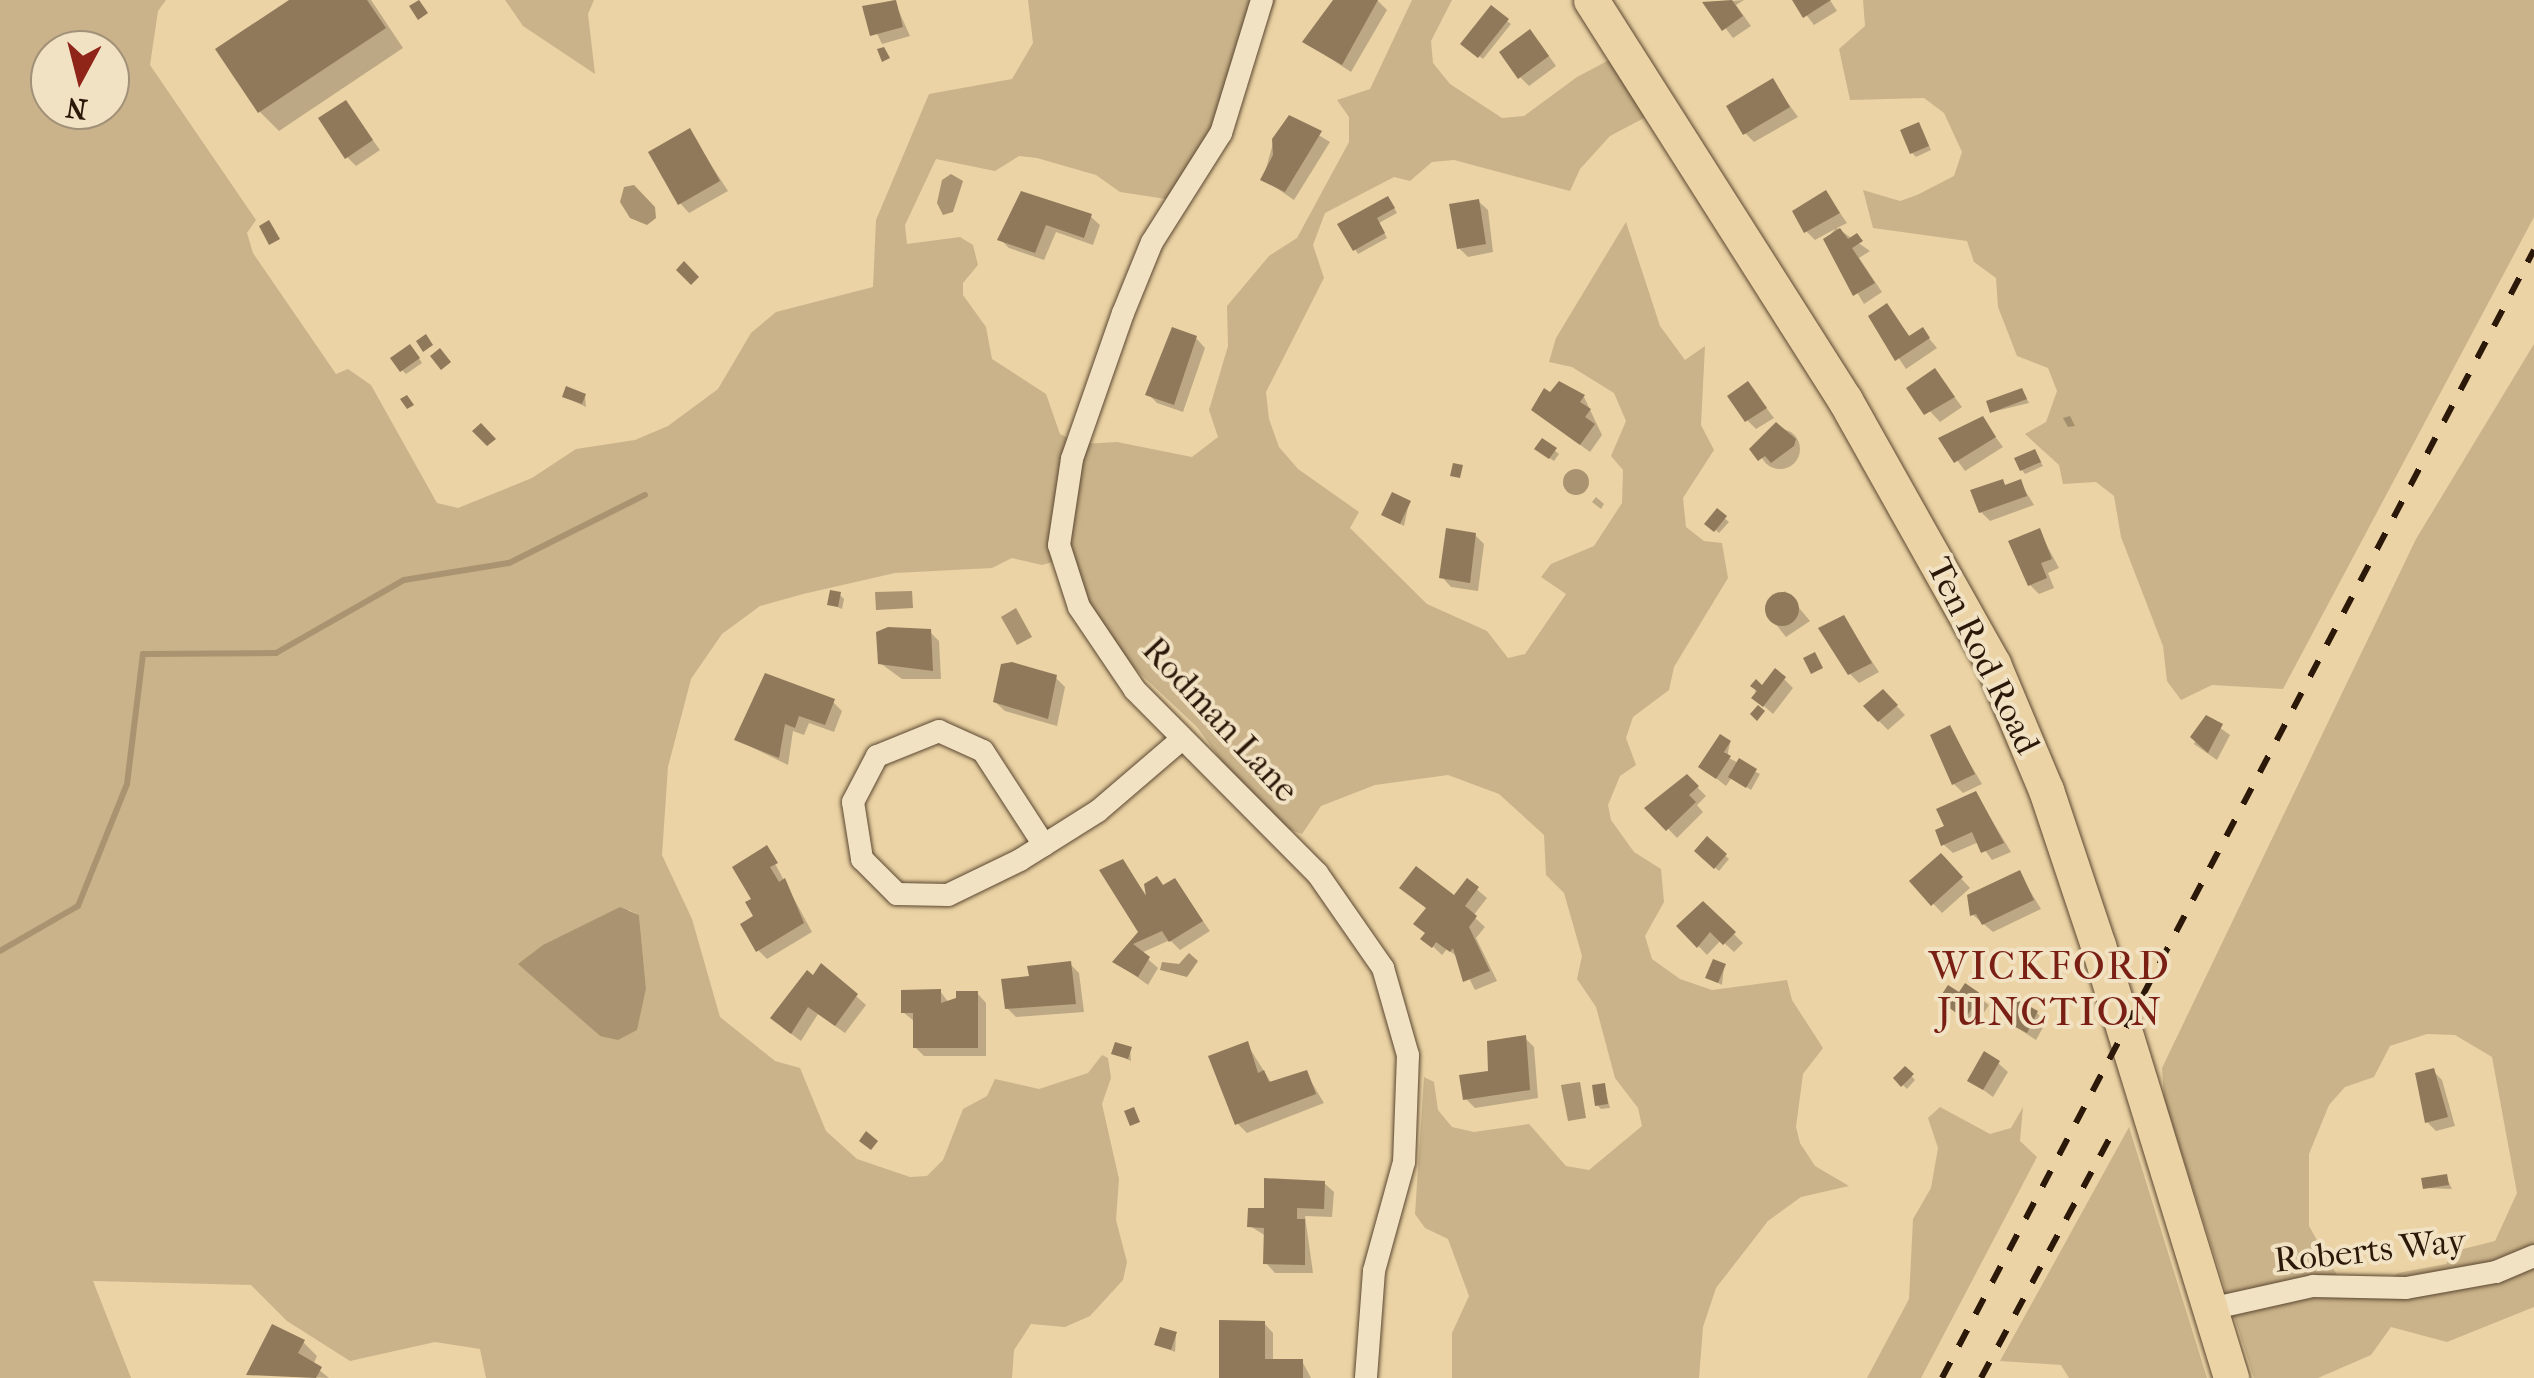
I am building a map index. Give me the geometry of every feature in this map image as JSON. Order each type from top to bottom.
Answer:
[{"type":"main road","name":"Ten Rod Road","points":[[1590,0],[1845,400],[1993,664],[2046,790],[2231,1378]]},
{"type":"street","name":"Rodman Lane","points":[[1262,0],[1221,133],[1152,242],[1123,313],[1072,459],[1059,545],[1079,608],[1135,690],[1317,873],[1384,968],[1408,1055],[1404,1162],[1374,1271],[1366,1378]]},
{"type":"street","points":[[1044,845],[983,751],[939,731],[877,756],[853,802],[862,859],[897,894],[948,895],[1044,845],[1098,811],[1182,739]]},
{"type":"street","name":"Roberts Way","points":[[2210,1309],[2314,1286],[2406,1288],[2496,1272],[2534,1256]]},
{"type":"shaded area","points":[[0,0],[166,0],[158,11],[150,65],[256,220],[247,233],[253,253],[336,374],[348,369],[371,385],[437,503],[458,508],[532,478],[576,449],[635,440],[668,426],[718,389],[751,333],[776,312],[873,287],[876,220],[929,94],[1012,79],[1033,43],[1028,0],[1276,0],[1216,122],[1166,199],[1120,192],[1096,175],[1037,158],[1019,156],[995,171],[936,159],[905,225],[907,244],[960,237],[973,245],[978,265],[963,283],[963,295],[986,327],[992,359],[1046,394],[1060,434],[1081,444],[1117,442],[1192,457],[1218,437],[1209,410],[1228,346],[1227,306],[1269,256],[1297,238],[1349,142],[1349,117],[1337,100],[1370,89],[1412,0],[1452,0],[1431,41],[1433,63],[1450,84],[1502,118],[1524,116],[1577,77],[1628,50],[1663,108],[1610,136],[1580,169],[1570,191],[1454,160],[1432,162],[1410,181],[1394,177],[1325,213],[1313,245],[1324,278],[1266,392],[1269,419],[1279,447],[1298,469],[1359,512],[1350,528],[1427,604],[1487,631],[1508,658],[1525,654],[1566,594],[1541,577],[1551,564],[1594,546],[1622,503],[1623,470],[1611,456],[1626,421],[1614,393],[1572,367],[1549,362],[1556,338],[1626,222],[1660,326],[1685,360],[1705,346],[1701,425],[1714,450],[1683,498],[1686,527],[1704,541],[1722,543],[1728,578],[1674,667],[1669,690],[1633,717],[1626,738],[1636,765],[1620,776],[1608,805],[1611,820],[1634,852],[1661,869],[1664,902],[1645,936],[1652,959],[1680,979],[1712,990],[1787,980],[1792,1000],[1823,1048],[1803,1074],[1796,1127],[1800,1143],[1815,1166],[1849,1186],[1801,1197],[1768,1221],[1716,1288],[1703,1327],[1699,1378],[1452,1378],[1452,1333],[1469,1296],[1448,1239],[1425,1228],[1415,1214],[1424,1077],[1434,1082],[1438,1110],[1452,1127],[1474,1132],[1529,1124],[1566,1166],[1589,1170],[1642,1126],[1638,1108],[1615,1078],[1596,1007],[1577,979],[1582,956],[1564,893],[1546,875],[1544,835],[1499,794],[1448,775],[1375,785],[1321,806],[1302,834],[1288,829],[1228,770],[1197,727],[1115,650],[1063,559],[1042,565],[1012,558],[992,568],[895,573],[803,594],[760,606],[722,634],[691,679],[668,767],[662,855],[692,919],[720,1017],[775,1061],[800,1068],[826,1131],[857,1159],[910,1177],[927,1176],[943,1160],[963,1109],[987,1096],[995,1079],[1039,1089],[1088,1073],[1102,1055],[1108,1058],[1111,1078],[1102,1104],[1119,1179],[1116,1220],[1127,1262],[1123,1280],[1090,1316],[1065,1327],[1031,1324],[1014,1350],[1012,1378],[486,1378],[480,1349],[435,1342],[350,1361],[287,1321],[251,1285],[93,1281],[131,1378],[0,1378]],"holes":[[[629,910],[639,915],[646,988],[600,1036],[519,963]]]},
{"type":"shaded area","points":[[505,0],[594,0],[588,14],[595,74],[523,26]]},
{"type":"shaded area","points":[[1863,0],[2534,0],[2534,217],[2283,689],[2212,685],[2181,700],[2167,681],[2163,646],[2121,537],[2114,496],[2096,482],[2063,484],[2059,465],[2025,434],[2046,422],[2057,391],[2048,368],[2017,356],[1998,307],[1996,278],[1974,262],[1967,241],[1873,228],[1863,190],[1900,201],[1917,195],[1954,176],[1962,152],[1944,113],[1924,98],[1850,100],[1839,49],[1865,26]]},
{"type":"shaded area","points":[[951,174],[963,181],[953,212],[943,215],[937,203],[942,180]]},
{"type":"shaded area","points":[[634,185],[655,207],[656,218],[647,225],[630,218],[620,202],[624,187]]},
{"type":"shaded area","points":[[2534,344],[2534,1307],[2447,1342],[2391,1327],[2371,1355],[2318,1378],[2254,1378],[2164,1099],[2162,1068],[2416,539]],"holes":[[[2427,1034],[2455,1035],[2492,1057],[2517,1193],[2495,1241],[2455,1251],[2446,1264],[2398,1273],[2380,1287],[2342,1284],[2309,1226],[2309,1154],[2329,1105],[2345,1087],[2374,1077],[2390,1046]]]},
{"type":"shaded area","points":[[1576,469],[1585,473],[1589,482],[1585,491],[1576,495],[1567,491],[1563,482],[1567,473]]},
{"type":"shaded area","points":[[912,591],[913,608],[876,610],[875,592]]},
{"type":"shaded area","points":[[1016,608],[1032,637],[1017,645],[1001,617]]},
{"type":"shaded area","points":[[620,907],[639,915],[646,988],[637,1030],[618,1040],[600,1036],[518,964],[543,945]]},
{"type":"shaded area","points":[[1189,953],[1198,961],[1187,977],[1160,970],[1162,962],[1179,964]]},
{"type":"shaded area","points":[[1580,1082],[1586,1118],[1568,1121],[1561,1085]]},
{"type":"shaded area","points":[[1940,1107],[1990,1134],[2011,1128],[2023,1107],[2020,1141],[2037,1157],[1921,1378],[1867,1378],[1909,1299],[1913,1219],[1931,1188],[1938,1148],[1928,1118]]},
{"type":"shaded area","points":[[2129,1127],[2207,1378],[2069,1378],[2061,1365],[2000,1361]]},
{"type":"building","points":[[289,0],[367,0],[386,28],[258,113],[215,49]]},
{"type":"building","points":[[419,0],[428,13],[418,20],[409,6]]},
{"type":"building","points":[[896,0],[903,27],[870,36],[862,6]]},
{"type":"building","points":[[1333,0],[1378,0],[1342,65],[1302,42]]},
{"type":"building","points":[[1732,0],[1743,16],[1722,31],[1702,2]]},
{"type":"building","points":[[1792,0],[1831,0],[1803,18]]},
{"type":"building","points":[[1491,5],[1509,19],[1478,58],[1460,44]]},
{"type":"building","points":[[1530,29],[1549,56],[1518,79],[1499,52]]},
{"type":"building","points":[[884,47],[890,58],[882,62],[877,49]]},
{"type":"building","points":[[1773,78],[1790,107],[1743,135],[1726,106]]},
{"type":"building","points":[[346,100],[373,140],[345,159],[318,118]]},
{"type":"building","points":[[1289,115],[1322,131],[1285,192],[1260,180],[1273,155],[1272,139]]},
{"type":"building","points":[[1919,122],[1929,146],[1910,154],[1900,130]]},
{"type":"building","points":[[690,128],[720,181],[678,205],[648,152]]},
{"type":"building","points":[[1826,190],[1840,213],[1804,233],[1792,211]]},
{"type":"building","points":[[1021,191],[1092,214],[1084,238],[1046,225],[1035,253],[997,240]]},
{"type":"building","points":[[1388,196],[1395,208],[1377,218],[1385,233],[1353,251],[1337,224]]},
{"type":"building","points":[[1479,199],[1486,244],[1457,249],[1449,204]]},
{"type":"building","points":[[269,220],[280,239],[269,245],[259,226]]},
{"type":"building","points":[[1840,228],[1848,239],[1857,233],[1863,241],[1852,248],[1875,283],[1853,296],[1823,239]]},
{"type":"building","points":[[684,261],[699,277],[691,285],[676,270]]},
{"type":"building","points":[[1887,303],[1909,336],[1923,327],[1930,338],[1895,361],[1868,316]]},
{"type":"building","points":[[1172,327],[1197,336],[1174,405],[1145,395]]},
{"type":"building","points":[[426,334],[433,345],[423,352],[416,341]]},
{"type":"building","points":[[410,344],[420,358],[400,372],[390,358]]},
{"type":"building","points":[[440,348],[451,362],[441,370],[430,356]]},
{"type":"building","points":[[1935,368],[1955,397],[1924,415],[1906,388]]},
{"type":"building","points":[[1559,381],[1585,395],[1580,402],[1591,409],[1585,417],[1595,424],[1580,445],[1531,410],[1544,388],[1550,392]]},
{"type":"building","points":[[1748,381],[1767,408],[1745,422],[1727,396]]},
{"type":"building","points":[[566,386],[586,394],[582,404],[562,397]]},
{"type":"building","points":[[2022,388],[2027,399],[1990,413],[1986,401]]},
{"type":"building","points":[[407,395],[414,405],[407,409],[400,399]]},
{"type":"building","points":[[1983,416],[1996,437],[1954,463],[1938,438]]},
{"type":"building","points":[[1776,422],[1796,439],[1794,446],[1771,463],[1765,456],[1758,461],[1749,449]]},
{"type":"building","points":[[481,423],[496,439],[487,446],[472,431]]},
{"type":"building","points":[[1542,438],[1557,448],[1549,459],[1534,449]]},
{"type":"building","points":[[2035,449],[2041,462],[2020,471],[2014,458]]},
{"type":"building","points":[[1453,463],[1463,465],[1460,478],[1450,476]]},
{"type":"building","points":[[2003,479],[2005,485],[2021,479],[2027,496],[1979,513],[1970,490]]},
{"type":"building","points":[[1392,492],[1411,501],[1400,524],[1381,515]]},
{"type":"building","points":[[1717,508],[1727,516],[1714,532],[1704,524]]},
{"type":"building","points":[[1446,528],[1476,533],[1470,583],[1439,578]]},
{"type":"building","points":[[2040,528],[2052,559],[2041,563],[2047,578],[2028,586],[2008,541]]},
{"type":"building","points":[[830,590],[841,592],[838,607],[827,605]]},
{"type":"building","points":[[1782,592],[1794,597],[1799,609],[1794,621],[1782,626],[1770,621],[1765,609],[1770,597]]},
{"type":"building","points":[[1844,615],[1872,663],[1848,675],[1818,628]]},
{"type":"building","points":[[888,627],[931,629],[933,671],[878,664],[876,632]]},
{"type":"building","points":[[1815,652],[1823,668],[1811,674],[1803,658]]},
{"type":"building","points":[[1012,662],[1057,675],[1048,719],[993,702],[1001,664]]},
{"type":"building","points":[[1775,668],[1786,677],[1763,707],[1751,698],[1757,691],[1750,686],[1756,679],[1762,685]]},
{"type":"building","points":[[765,673],[835,699],[825,725],[799,716],[795,728],[785,724],[779,758],[734,740]]},
{"type":"building","points":[[1883,689],[1898,705],[1878,722],[1863,706]]},
{"type":"building","points":[[1758,705],[1765,711],[1757,721],[1750,714]]},
{"type":"building","points":[[2206,715],[2223,724],[2208,753],[2190,737]]},
{"type":"building","points":[[1950,725],[1975,774],[1952,785],[1930,735]]},
{"type":"building","points":[[1720,734],[1731,741],[1724,752],[1731,756],[1716,779],[1698,767]]},
{"type":"building","points":[[1739,758],[1757,769],[1746,788],[1728,777]]},
{"type":"building","points":[[1687,774],[1699,786],[1689,795],[1696,802],[1666,831],[1644,808]]},
{"type":"building","points":[[1976,791],[2004,843],[1981,853],[1972,832],[1941,846],[1935,830],[1944,826],[1936,809]]},
{"type":"building","points":[[1707,836],[1727,854],[1714,869],[1694,851]]},
{"type":"building","points":[[767,845],[778,863],[770,867],[779,882],[785,878],[804,923],[756,952],[740,924],[753,916],[745,902],[751,899],[732,867]]},
{"type":"building","points":[[1941,853],[1963,877],[1931,906],[1909,881]]},
{"type":"building","points":[[1123,859],[1146,896],[1144,884],[1157,876],[1163,885],[1175,878],[1203,921],[1169,942],[1162,931],[1133,944],[1150,957],[1138,977],[1112,962],[1138,932],[1099,870]]},
{"type":"building","points":[[1416,866],[1454,895],[1467,878],[1479,887],[1465,906],[1477,916],[1469,927],[1490,971],[1463,982],[1453,948],[1450,952],[1436,942],[1432,948],[1420,939],[1425,933],[1413,924],[1426,908],[1399,888]]},
{"type":"building","points":[[2020,870],[2034,900],[1982,925],[1976,914],[1970,916],[1967,895]]},
{"type":"building","points":[[1703,901],[1736,932],[1723,945],[1710,932],[1697,948],[1676,926]]},
{"type":"building","points":[[1713,959],[1726,964],[1718,983],[1705,978]]},
{"type":"building","points":[[1071,961],[1076,1004],[1005,1009],[1001,979],[1029,976],[1027,966]]},
{"type":"building","points":[[821,963],[858,994],[835,1026],[808,1007],[791,1034],[770,1018],[807,970],[813,975]]},
{"type":"building","points":[[1965,983],[1981,994],[1965,1019],[1938,1000],[1948,985],[1959,992]]},
{"type":"building","points":[[941,989],[941,1003],[956,998],[956,991],[978,991],[978,1048],[913,1048],[913,1013],[901,1013],[901,990]]},
{"type":"building","points":[[2016,999],[2038,1011],[2027,1033],[2004,1021]]},
{"type":"building","points":[[1526,1035],[1530,1090],[1463,1100],[1459,1075],[1488,1071],[1487,1041]]},
{"type":"building","points":[[1248,1041],[1258,1073],[1264,1070],[1269,1082],[1307,1070],[1316,1094],[1235,1125],[1208,1056]]},
{"type":"building","points":[[1115,1042],[1132,1047],[1128,1059],[1111,1054]]},
{"type":"building","points":[[1984,1051],[2000,1061],[1983,1090],[1967,1081]]},
{"type":"building","points":[[1905,1066],[1914,1074],[1901,1087],[1893,1078]]},
{"type":"building","points":[[2434,1068],[2448,1117],[2425,1123],[2415,1073]]},
{"type":"building","points":[[1605,1083],[1608,1104],[1595,1106],[1592,1085]]},
{"type":"building","points":[[1134,1107],[1140,1122],[1130,1126],[1124,1111]]},
{"type":"building","points":[[866,1131],[878,1141],[871,1150],[859,1141]]},
{"type":"building","points":[[2447,1174],[2449,1185],[2423,1189],[2421,1178]]},
{"type":"building","points":[[1264,1178],[1325,1181],[1324,1209],[1297,1208],[1297,1219],[1305,1219],[1305,1265],[1263,1264],[1264,1228],[1247,1227],[1248,1208],[1264,1208]]},
{"type":"building","points":[[1219,1320],[1265,1321],[1265,1359],[1303,1359],[1303,1378],[1219,1378]]},
{"type":"building","points":[[272,1324],[305,1340],[298,1353],[322,1367],[316,1378],[246,1375]]},
{"type":"building","points":[[1160,1327],[1177,1332],[1171,1350],[1154,1345]]},
{"type":"waterway","points":[[0,951],[78,906],[127,784],[143,654],[276,653],[404,580],[509,563],[645,495]]},
{"type":"railway","points":[[1942,1378],[2534,250]]},
{"type":"railway","points":[[1981,1378],[2110,1137]]},
{"type":"district","name":"WICKFORD JUNCTION","points":[[2050,989]]}]
